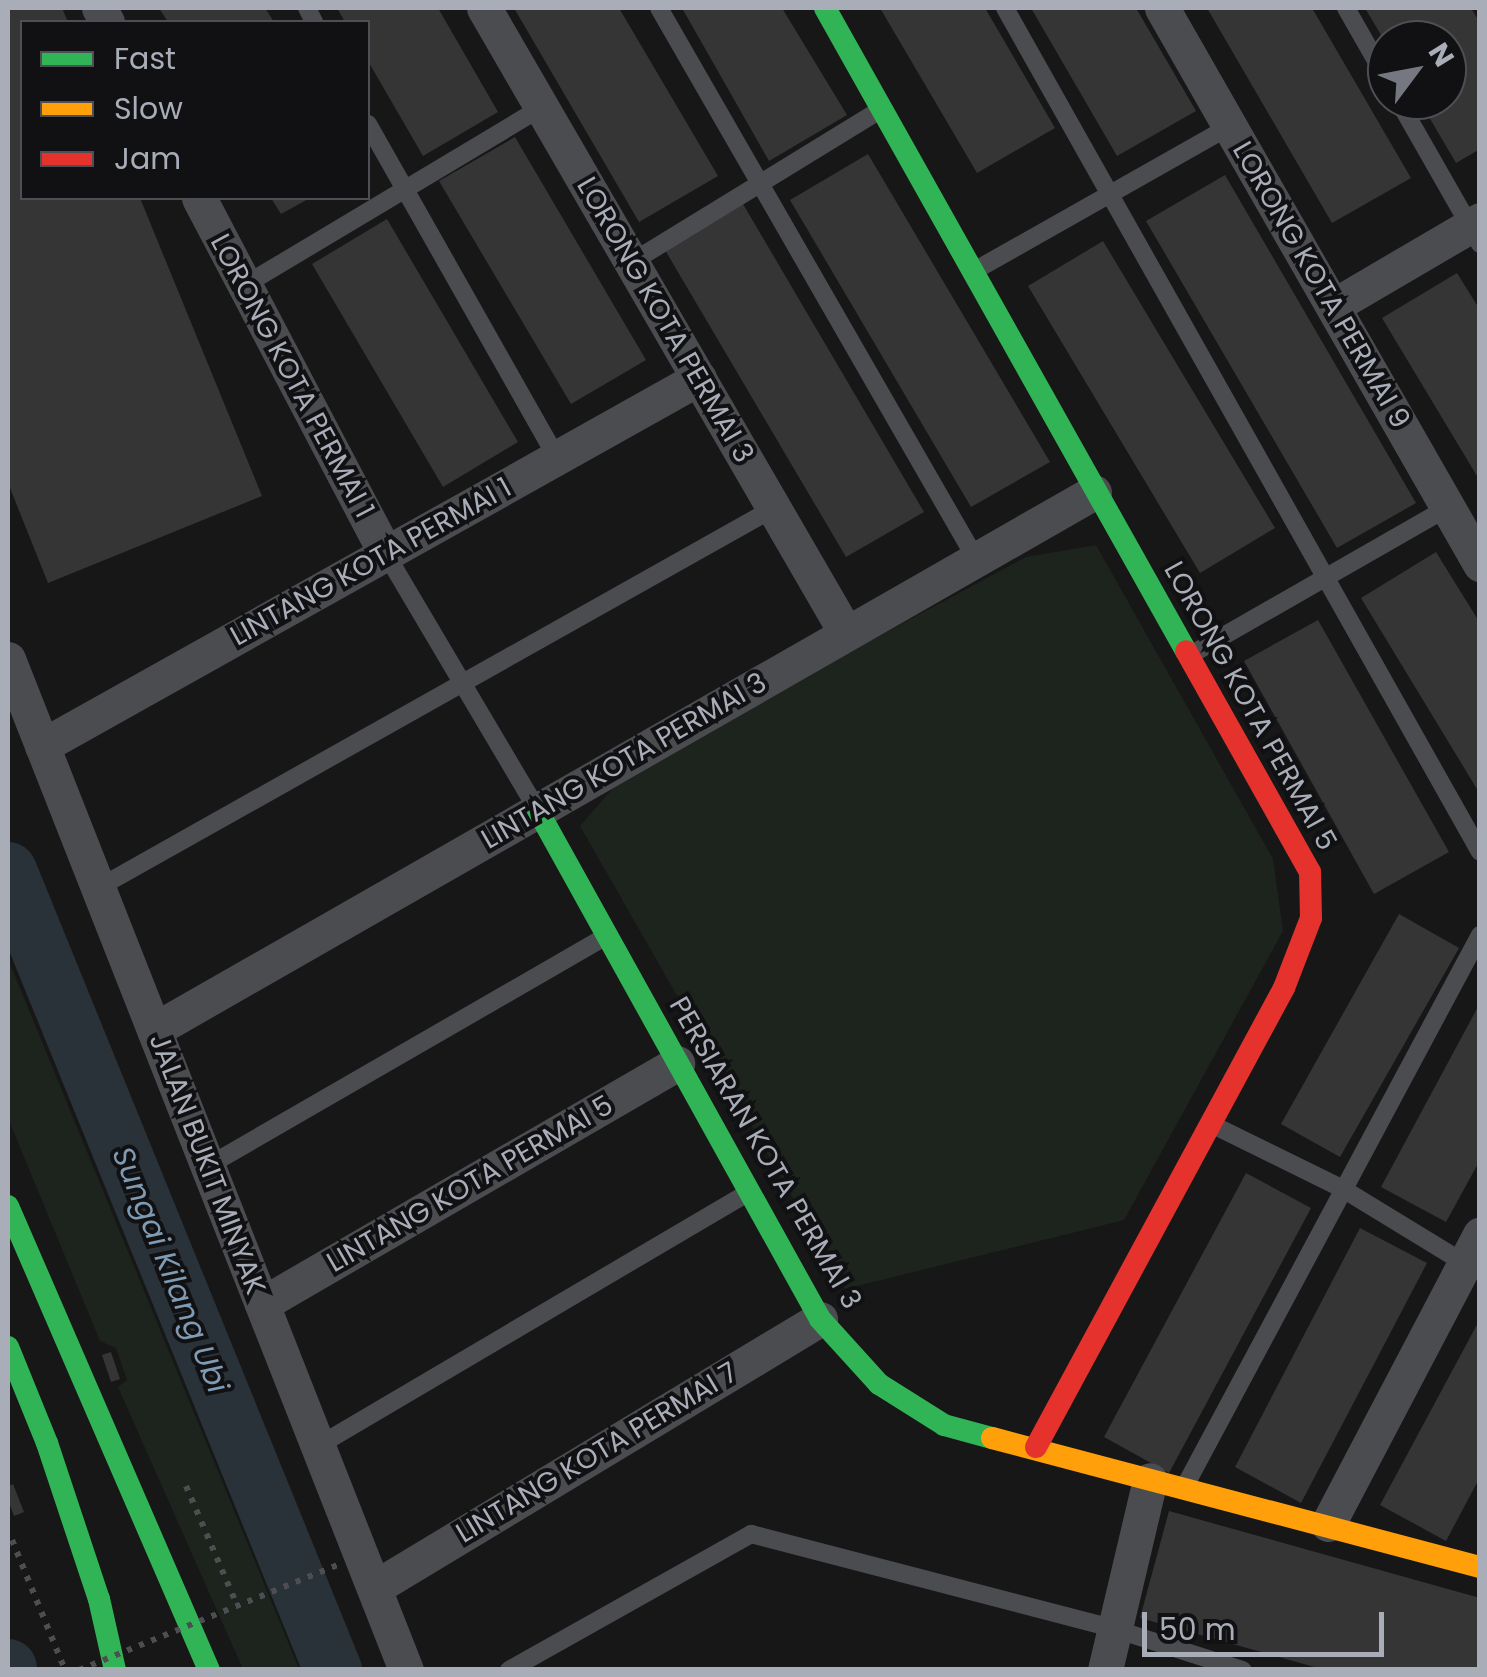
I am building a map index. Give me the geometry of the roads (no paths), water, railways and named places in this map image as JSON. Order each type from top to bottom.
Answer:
[{"type":"street","name":"LORONG KOTA PERMAI 3","points":[[484,8],[846,633]]},
{"type":"street","name":"LORONG KOTA PERMAI 5","points":[[826,8],[1310,872],[1311,918],[1284,988],[1036,1448]]},
{"type":"street","name":"LORONG KOTA PERMAI 9","points":[[1162,8],[1480,564]]},
{"type":"street","name":"LORONG KOTA PERMAI 1","points":[[199,200],[386,554]]},
{"type":"street","points":[[1335,305],[1476,230]]},
{"type":"street","name":"LINTANG KOTA PERMAI 1","points":[[42,746],[700,378]]},
{"type":"street","name":"LINTANG KOTA PERMAI 3","points":[[154,1030],[1094,492]]},
{"type":"street","name":"JALAN BUKIT MINYAK","points":[[8,659],[406,1670]]},
{"type":"street","name":"PERSIARAN KOTA PERMAI 3","points":[[538,811],[820,1318],[880,1384],[944,1425],[1477,1561]]},
{"type":"street","name":"LINTANG KOTA PERMAI 5","points":[[262,1304],[678,1063]]},
{"type":"street","points":[[8,1206],[210,1670]]},
{"type":"street","points":[[1328,1524],[1471,1249]]},
{"type":"street","name":"LINTANG KOTA PERMAI 7","points":[[374,1588],[820,1318]]},
{"type":"street","points":[[8,1347],[47,1443],[99,1600],[115,1670]]},
{"type":"street","points":[[1105,1670],[1115,1629],[1166,1484]]},
{"type":"street","points":[[99,1600],[136,1670]]},
{"type":"lane","points":[[659,8],[976,559]]},
{"type":"lane","points":[[1005,8],[1480,852]]},
{"type":"lane","points":[[1346,8],[1367,45]]},
{"type":"lane","points":[[244,285],[542,107]]},
{"type":"lane","points":[[632,262],[882,109]]},
{"type":"lane","points":[[1410,120],[1476,230]]},
{"type":"lane","points":[[973,271],[1230,126]]},
{"type":"lane","points":[[370,128],[557,458]]},
{"type":"lane","points":[[98,888],[774,508]]},
{"type":"lane","points":[[1189,656],[1448,508]]},
{"type":"lane","points":[[386,554],[538,811]]},
{"type":"lane","points":[[1166,1484],[1342,1189],[1480,935]]},
{"type":"lane","points":[[208,1166],[607,936]]},
{"type":"lane","points":[[1211,1124],[1471,1249]]},
{"type":"lane","points":[[318,1446],[749,1192]]},
{"type":"lane","points":[[509,1670],[751,1534],[1115,1629],[1243,1670]]},
{"type":"waterway","name":"Sungai Kilang Ubi","points":[[8,871],[333,1670]]}]
